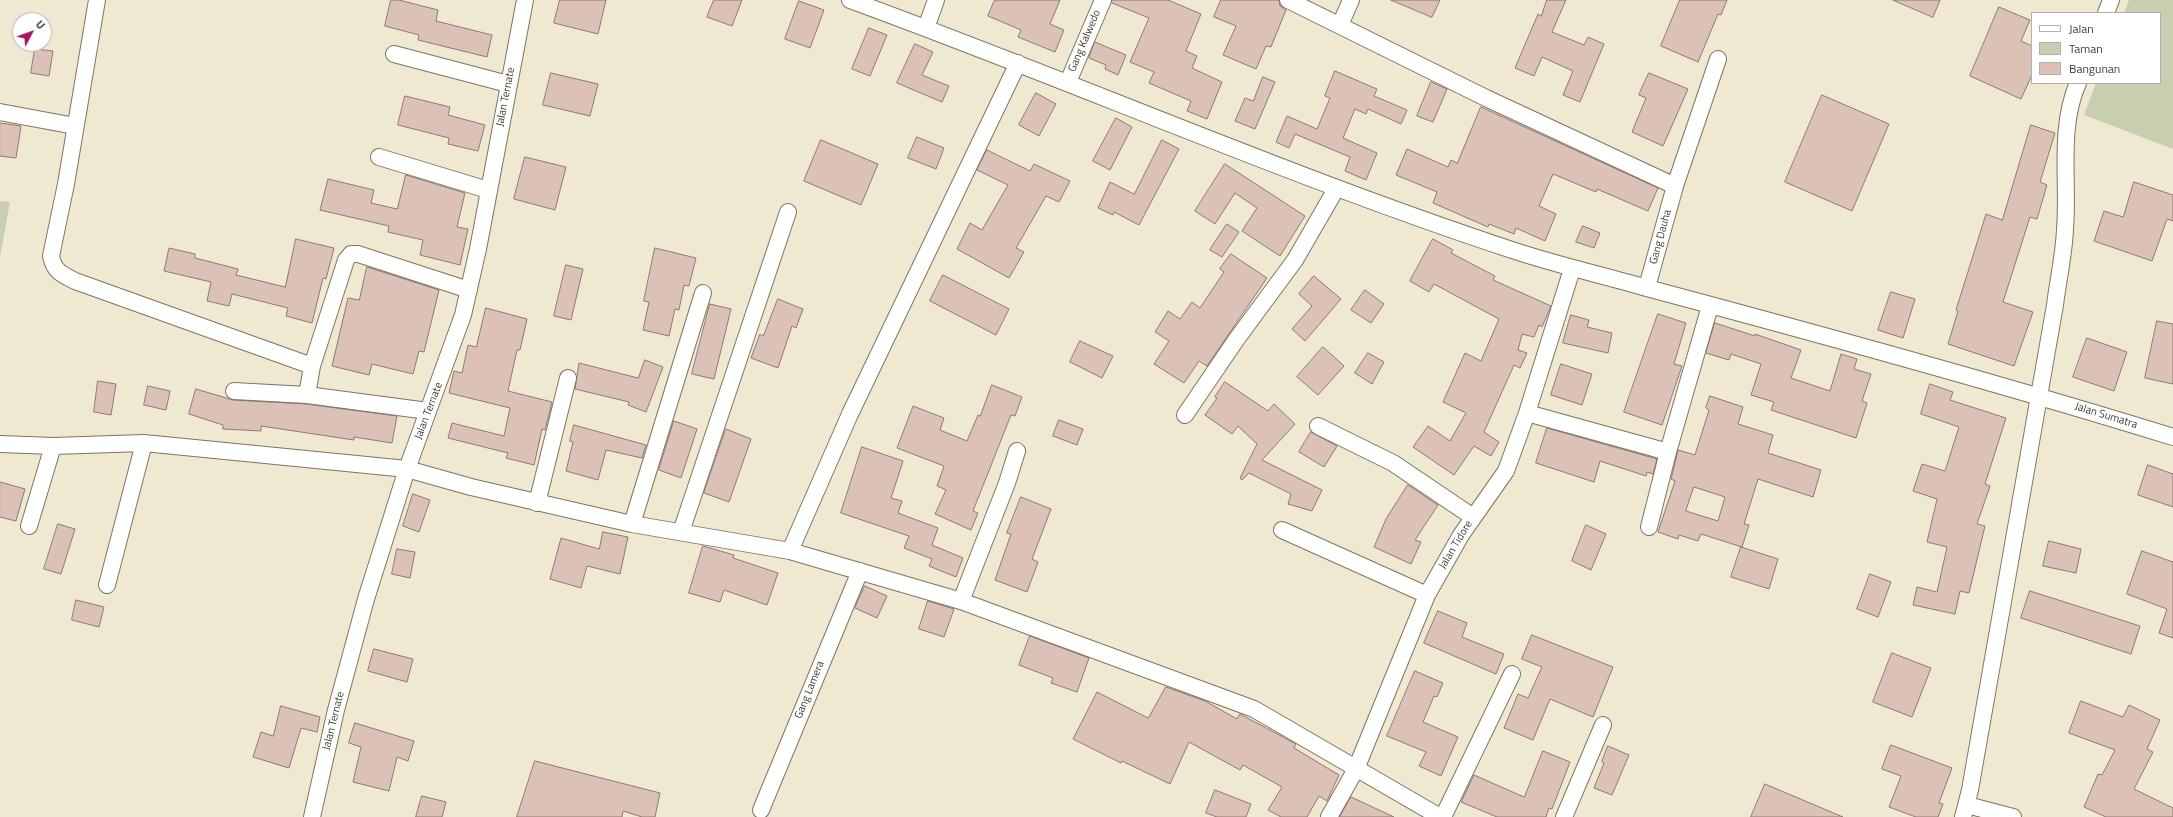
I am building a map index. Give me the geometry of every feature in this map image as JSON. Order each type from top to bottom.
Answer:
[{"type":"street","points":[[98,0],[66,184],[51,256],[53,267],[58,273],[312,366]]},
{"type":"street","name":"Jalan Ternate","points":[[312,817],[336,710],[366,599],[407,469],[463,315],[525,0]]},
{"type":"street","name":"Jalan Sumatra","points":[[850,0],[1068,82],[1336,189],[1572,269],[1647,287],[1710,306],[2038,395],[2173,437]]},
{"type":"street","points":[[926,28],[936,0]]},
{"type":"street","name":"Gang Kalwedo","points":[[1068,82],[1103,0]]},
{"type":"street","points":[[1288,0],[1486,98],[1674,186]]},
{"type":"street","points":[[1340,25],[1351,0]]},
{"type":"street","points":[[2106,12],[2111,0]]},
{"type":"street","points":[[394,54],[508,84]]},
{"type":"street","name":"Gang Dauha","points":[[1647,287],[1674,186],[1718,59]]},
{"type":"street","points":[[790,551],[850,414],[1018,63]]},
{"type":"street","points":[[2013,817],[1965,811],[2055,305],[2065,230],[2066,145],[2069,112],[2078,84]]},
{"type":"street","points":[[0,112],[75,126]]},
{"type":"street","points":[[379,156],[488,190]]},
{"type":"street","points":[[1185,415],[1236,340],[1296,260],[1336,189]]},
{"type":"street","points":[[681,532],[788,212]]},
{"type":"street","points":[[307,395],[312,366],[346,260],[351,254],[358,254],[468,290]]},
{"type":"street","name":"Jalan Tidore","points":[[1329,817],[1356,769],[1428,595],[1449,554],[1506,471],[1527,413],[1572,269]]},
{"type":"street","points":[[632,524],[703,293]]},
{"type":"street","points":[[1649,527],[1668,452],[1710,306]]},
{"type":"street","points":[[537,503],[568,378]]},
{"type":"street","points":[[234,391],[307,395],[428,411]]},
{"type":"street","points":[[1527,413],[1668,452]]},
{"type":"street","points":[[1318,426],[1392,463],[1473,517]]},
{"type":"street","points":[[107,584],[144,443]]},
{"type":"street","points":[[0,444],[53,446],[144,443],[407,469],[537,503],[632,524],[790,551],[860,570],[961,601],[1254,708],[1356,769],[1442,817],[1512,674]]},
{"type":"street","points":[[29,526],[53,446]]},
{"type":"street","points":[[961,601],[1008,483],[1017,451]]},
{"type":"street","points":[[1282,530],[1428,595]]},
{"type":"street","name":"Gang Lamera","points":[[761,810],[860,570]]},
{"type":"street","points":[[1564,817],[1603,725]]},
{"type":"green space","points":[[2129,0],[2173,0],[2173,149],[2084,115],[2096,84],[2161,84],[2161,12],[2124,12]]},
{"type":"green space","points":[[0,201],[10,202],[0,257]]},
{"type":"building","points":[[391,0],[399,0],[438,10],[436,21],[492,35],[487,57],[418,40],[419,35],[385,26]]},
{"type":"building","points":[[560,0],[606,0],[598,34],[554,23]]},
{"type":"building","points":[[714,0],[742,0],[732,26],[707,17]]},
{"type":"building","points":[[995,0],[1060,0],[1050,24],[1064,30],[1055,52],[1018,37],[1021,30],[988,16]]},
{"type":"building","points":[[1112,0],[1168,0],[1201,14],[1186,51],[1197,56],[1192,68],[1222,82],[1207,119],[1187,111],[1191,101],[1149,83],[1154,72],[1130,62],[1149,18],[1112,3]]},
{"type":"building","points":[[1221,0],[1279,0],[1280,6],[1286,10],[1271,47],[1266,46],[1256,69],[1223,55],[1236,26],[1214,17]]},
{"type":"building","points":[[1391,0],[1440,0],[1432,17]]},
{"type":"building","points":[[1547,0],[1566,0],[1552,32],[1584,45],[1588,37],[1604,44],[1580,102],[1563,95],[1573,71],[1542,57],[1534,76],[1515,68],[1538,14],[1541,16]]},
{"type":"building","points":[[1680,0],[1727,0],[1721,15],[1718,14],[1698,62],[1661,46]]},
{"type":"building","points":[[1893,0],[1940,0],[1933,17]]},
{"type":"building","points":[[799,1],[824,10],[810,48],[785,39]]},
{"type":"building","points":[[1999,7],[2030,20],[2021,41],[2031,46],[2031,77],[2021,99],[1970,76]]},
{"type":"building","points":[[869,28],[887,35],[870,76],[852,69]]},
{"type":"building","points":[[1095,42],[1126,55],[1118,75],[1105,69],[1106,65],[1089,58]]},
{"type":"building","points":[[915,44],[933,52],[922,75],[949,86],[942,102],[897,83]]},
{"type":"building","points":[[53,51],[49,76],[31,73],[34,52]]},
{"type":"building","points":[[1335,71],[1377,89],[1374,96],[1407,110],[1401,124],[1368,109],[1366,114],[1355,109],[1343,138],[1377,153],[1366,180],[1345,171],[1350,157],[1295,134],[1289,148],[1276,142],[1287,116],[1317,129],[1330,98],[1325,96]]},
{"type":"building","points":[[551,73],[598,84],[590,116],[543,105]]},
{"type":"building","points":[[1649,73],[1688,89],[1663,146],[1632,132],[1646,98],[1639,95]]},
{"type":"building","points":[[1263,77],[1275,82],[1255,129],[1235,121],[1245,98],[1253,101]]},
{"type":"building","points":[[1431,82],[1447,89],[1433,122],[1417,116]]},
{"type":"building","points":[[1036,93],[1056,104],[1039,136],[1019,125]]},
{"type":"building","points":[[1822,95],[1889,124],[1852,211],[1785,182]]},
{"type":"building","points":[[405,96],[450,107],[448,115],[485,125],[478,151],[448,144],[449,138],[398,125]]},
{"type":"building","points":[[1481,107],[1658,188],[1648,211],[1597,189],[1596,192],[1553,174],[1539,206],[1556,214],[1545,241],[1516,228],[1514,234],[1489,224],[1488,227],[1433,203],[1437,192],[1396,175],[1407,149],[1448,167],[1451,160],[1457,163]]},
{"type":"building","points":[[1116,118],[1132,127],[1110,170],[1093,161]]},
{"type":"building","points":[[0,123],[21,126],[16,158],[0,156]]},
{"type":"building","points":[[2031,125],[2055,133],[2040,182],[2047,185],[2037,219],[2030,217],[2003,302],[2033,312],[2014,366],[1948,344],[1958,311],[1956,310],[1986,214],[2002,220]]},
{"type":"building","points":[[917,137],[944,148],[936,169],[908,158]]},
{"type":"building","points":[[821,140],[878,164],[861,205],[804,181]]},
{"type":"building","points":[[1162,140],[1179,149],[1139,225],[1114,212],[1113,215],[1098,208],[1110,182],[1134,194]]},
{"type":"building","points":[[987,150],[1030,171],[1034,164],[1070,181],[1059,202],[1046,196],[1016,248],[1024,252],[1009,278],[957,249],[970,223],[982,230],[1008,185],[977,170]]},
{"type":"building","points":[[525,157],[566,167],[555,210],[514,199]]},
{"type":"building","points":[[1225,164],[1305,216],[1280,256],[1242,231],[1257,208],[1235,193],[1215,224],[1195,211]]},
{"type":"building","points":[[406,175],[465,193],[457,227],[468,229],[460,265],[420,255],[423,240],[388,232],[389,226],[320,210],[328,179],[374,190],[371,203],[397,209]]},
{"type":"building","points":[[2134,182],[2173,195],[2173,221],[2167,219],[2152,261],[2094,241],[2104,211],[2123,217]]},
{"type":"building","points":[[1227,224],[1239,232],[1222,257],[1210,250]]},
{"type":"building","points":[[1583,226],[1600,233],[1594,248],[1576,242]]},
{"type":"building","points":[[296,239],[334,248],[326,279],[323,278],[312,323],[286,316],[288,308],[232,294],[229,306],[207,301],[211,282],[164,271],[169,248],[195,254],[195,258],[238,269],[236,275],[285,287]]},
{"type":"building","points":[[1433,239],[1453,250],[1451,253],[1495,276],[1493,280],[1551,306],[1542,327],[1539,325],[1534,337],[1522,334],[1518,350],[1527,353],[1520,368],[1514,365],[1484,432],[1499,442],[1491,456],[1474,446],[1454,475],[1413,447],[1428,426],[1450,441],[1466,413],[1443,402],[1465,353],[1481,361],[1499,319],[1434,284],[1429,292],[1410,281]]},
{"type":"building","points":[[655,248],[696,258],[689,286],[684,285],[679,310],[675,309],[669,336],[643,330],[649,302],[644,301]]},
{"type":"building","points":[[1231,254],[1267,278],[1207,366],[1199,361],[1184,383],[1154,364],[1169,341],[1155,332],[1168,311],[1180,319],[1192,302],[1200,308],[1224,272],[1220,269]]},
{"type":"building","points":[[566,265],[583,269],[571,320],[554,316]]},
{"type":"building","points":[[367,267],[439,290],[424,352],[419,351],[413,374],[372,364],[369,375],[332,366],[348,298],[359,300]]},
{"type":"building","points":[[943,275],[1009,309],[996,335],[930,301]]},
{"type":"building","points":[[1314,276],[1341,299],[1305,341],[1292,329],[1312,306],[1299,294]]},
{"type":"building","points":[[1365,290],[1384,304],[1371,323],[1351,310]]},
{"type":"building","points":[[1891,292],[1915,299],[1903,338],[1878,330]]},
{"type":"building","points":[[778,299],[803,309],[796,328],[792,326],[778,368],[751,358],[760,334],[763,336]]},
{"type":"building","points":[[710,304],[731,309],[714,379],[692,374]]},
{"type":"building","points":[[486,308],[527,319],[520,350],[517,350],[508,391],[552,402],[545,430],[542,429],[534,465],[506,458],[508,453],[448,438],[452,423],[504,436],[510,408],[449,393],[454,371],[462,373],[468,345],[476,347]]},
{"type":"building","points":[[1658,314],[1686,323],[1674,364],[1682,366],[1662,425],[1624,412]]},
{"type":"building","points":[[1571,315],[1589,320],[1587,327],[1612,333],[1608,353],[1563,343]]},
{"type":"building","points":[[2157,321],[2173,324],[2173,384],[2145,378]]},
{"type":"building","points":[[1715,323],[1755,336],[1755,334],[1801,350],[1791,378],[1830,391],[1841,354],[1857,359],[1854,369],[1871,374],[1862,401],[1867,403],[1856,438],[1771,410],[1774,402],[1751,395],[1761,364],[1731,354],[1729,360],[1706,353]]},
{"type":"building","points":[[2087,338],[2127,352],[2114,391],[2073,377]]},
{"type":"building","points":[[1080,341],[1113,356],[1102,378],[1070,362]]},
{"type":"building","points":[[1323,347],[1344,366],[1318,395],[1297,377]]},
{"type":"building","points":[[1368,353],[1384,362],[1372,384],[1355,373]]},
{"type":"building","points":[[645,360],[663,367],[646,412],[628,405],[629,402],[575,389],[579,363],[638,378]]},
{"type":"building","points":[[1561,364],[1592,374],[1582,405],[1551,395]]},
{"type":"building","points":[[98,381],[116,384],[111,415],[94,412]]},
{"type":"building","points":[[1225,382],[1268,411],[1274,404],[1295,424],[1262,460],[1322,490],[1312,511],[1288,504],[1291,494],[1249,473],[1242,480],[1240,478],[1257,444],[1238,426],[1232,434],[1205,415],[1217,398],[1215,397]]},
{"type":"building","points":[[1930,384],[1953,392],[1950,400],[2006,418],[1985,484],[1990,486],[1977,524],[1985,526],[1969,593],[1960,591],[1955,614],[1913,605],[1917,587],[1937,592],[1947,547],[1927,542],[1937,499],[1913,491],[1922,464],[1945,471],[1959,427],[1921,414]]},
{"type":"building","points":[[992,385],[1022,397],[1015,416],[1011,415],[973,511],[978,513],[971,530],[935,514],[946,490],[937,486],[944,466],[897,448],[913,406],[944,418],[940,430],[967,441],[978,415],[980,416]]},
{"type":"building","points":[[148,386],[170,391],[166,410],[144,405]]},
{"type":"building","points":[[196,389],[233,400],[306,404],[397,416],[392,443],[354,437],[354,440],[261,426],[261,431],[223,429],[223,425],[189,414]]},
{"type":"building","points":[[1710,396],[1743,407],[1738,424],[1773,435],[1768,453],[1821,470],[1813,497],[1758,479],[1744,524],[1749,525],[1742,547],[1701,534],[1698,541],[1679,535],[1678,539],[1658,532],[1675,481],[1671,479],[1678,450],[1695,455],[1709,410],[1706,408]],"holes":[[[1694,487],[1725,497],[1718,521],[1686,511]]]},
{"type":"building","points":[[1059,420],[1083,429],[1077,445],[1053,436]]},
{"type":"building","points":[[674,421],[697,429],[681,478],[659,470]]},
{"type":"building","points":[[574,425],[646,445],[642,458],[606,450],[598,480],[566,471],[573,442],[570,441]]},
{"type":"building","points":[[1547,428],[1657,459],[1653,474],[1647,472],[1646,476],[1600,461],[1594,482],[1536,463]]},
{"type":"building","points":[[726,429],[751,439],[729,502],[704,493]]},
{"type":"building","points":[[1311,432],[1337,446],[1324,467],[1299,452]]},
{"type":"building","points":[[862,447],[903,461],[891,498],[902,501],[898,513],[938,528],[932,545],[963,558],[956,577],[929,566],[932,559],[904,548],[909,536],[841,513]]},
{"type":"building","points":[[2148,465],[2173,474],[2173,507],[2138,495]]},
{"type":"building","points":[[0,482],[25,489],[16,521],[0,517]]},
{"type":"building","points":[[1408,485],[1438,505],[1415,540],[1421,542],[1411,564],[1374,547],[1386,519]]},
{"type":"building","points":[[413,494],[430,500],[419,532],[403,526]]},
{"type":"building","points":[[1021,497],[1051,509],[1032,559],[1038,562],[1027,592],[995,580],[1011,534],[1007,533]]},
{"type":"building","points":[[58,524],[75,529],[61,574],[44,569]]},
{"type":"building","points":[[1586,525],[1606,534],[1591,570],[1572,561]]},
{"type":"building","points":[[603,532],[628,537],[620,574],[587,566],[581,588],[550,579],[561,538],[599,549]]},
{"type":"building","points":[[2049,541],[2081,549],[2076,573],[2043,566]]},
{"type":"building","points":[[703,546],[734,555],[733,558],[778,573],[767,605],[724,590],[720,602],[689,593]]},
{"type":"building","points":[[1741,547],[1778,559],[1769,589],[1731,577]]},
{"type":"building","points":[[397,549],[415,552],[410,578],[392,574]]},
{"type":"building","points":[[2142,551],[2173,562],[2173,638],[2159,633],[2167,609],[2127,594]]},
{"type":"building","points":[[1870,574],[1891,582],[1878,617],[1857,609]]},
{"type":"building","points":[[865,586],[887,596],[877,618],[855,608]]},
{"type":"building","points":[[2030,591],[2140,626],[2131,654],[2021,618]]},
{"type":"building","points":[[76,600],[104,607],[99,627],[72,620]]},
{"type":"building","points":[[928,601],[954,609],[944,637],[919,629]]},
{"type":"building","points":[[1438,611],[1467,623],[1462,637],[1504,654],[1496,674],[1424,643]]},
{"type":"building","points":[[1532,635],[1613,667],[1593,717],[1550,699],[1533,740],[1504,728],[1518,694],[1528,698],[1542,667],[1522,659]]},
{"type":"building","points":[[1030,636],[1089,658],[1077,692],[1051,683],[1053,678],[1019,665]]},
{"type":"building","points":[[374,649],[413,659],[407,682],[368,671]]},
{"type":"building","points":[[1892,653],[1931,668],[1912,717],[1873,702]]},
{"type":"building","points":[[1415,671],[1443,683],[1437,697],[1434,696],[1423,722],[1458,737],[1441,776],[1419,766],[1426,752],[1387,736]]},
{"type":"building","points":[[1166,687],[1205,701],[1237,719],[1240,714],[1296,744],[1294,748],[1339,775],[1327,801],[1319,796],[1307,817],[1281,817],[1268,810],[1282,787],[1243,765],[1240,770],[1189,742],[1170,784],[1122,761],[1121,763],[1073,739],[1097,692],[1148,718]]},
{"type":"building","points":[[2081,701],[2123,717],[2129,705],[2160,720],[2147,749],[2153,752],[2134,789],[2173,808],[2173,817],[2106,817],[2084,807],[2098,774],[2102,775],[2115,750],[2069,733]]},
{"type":"building","points":[[281,706],[320,717],[317,732],[301,728],[289,768],[253,757],[261,732],[273,736]]},
{"type":"building","points":[[355,723],[414,741],[408,761],[397,757],[389,791],[353,782],[361,747],[349,743]]},
{"type":"building","points":[[1891,745],[1952,768],[1939,803],[1943,804],[1938,817],[1916,817],[1889,807],[1901,776],[1882,769]]},
{"type":"building","points":[[1608,746],[1629,755],[1612,795],[1594,788],[1604,763],[1602,762]]},
{"type":"building","points":[[1543,751],[1570,762],[1552,809],[1549,808],[1546,817],[1497,817],[1461,802],[1474,775],[1524,797]]},
{"type":"building","points":[[535,761],[660,793],[655,817],[642,817],[623,811],[622,817],[517,817]]},
{"type":"building","points":[[1765,784],[1843,817],[1751,817]]},
{"type":"building","points":[[1215,790],[1251,804],[1246,817],[1217,817],[1206,813]]},
{"type":"building","points":[[422,796],[446,802],[442,817],[416,817]]},
{"type":"building","points":[[1351,797],[1394,817],[1340,817]]}]
